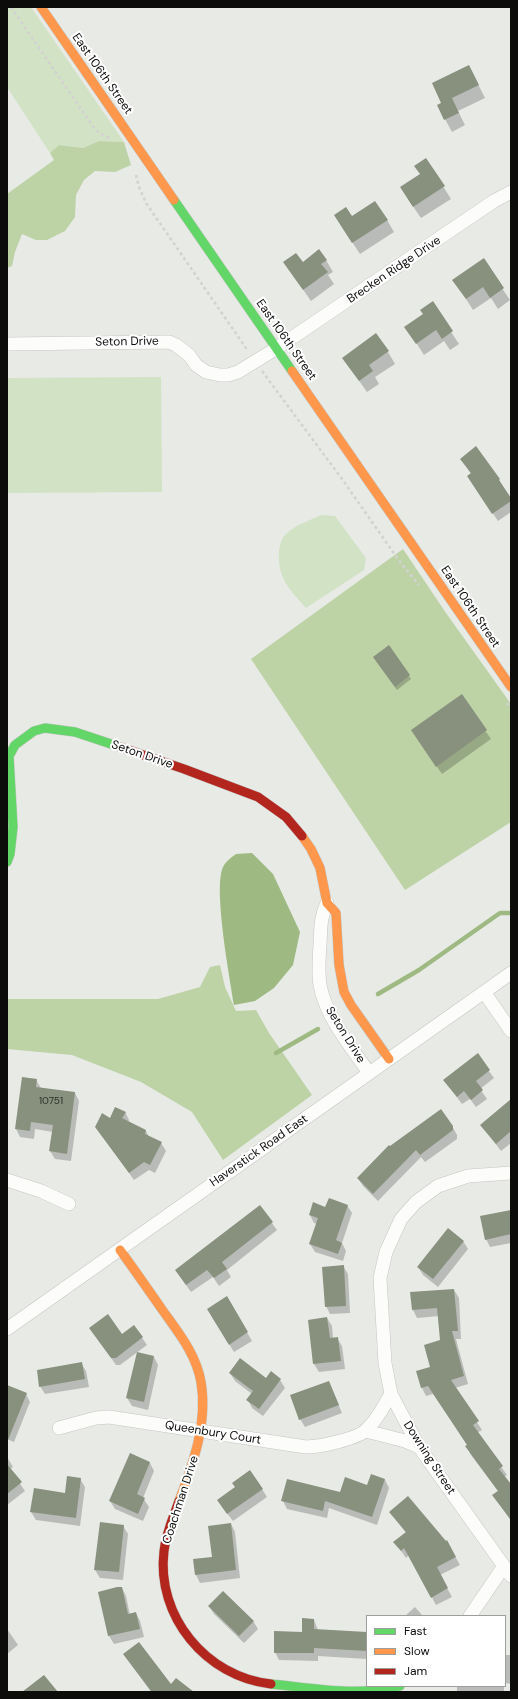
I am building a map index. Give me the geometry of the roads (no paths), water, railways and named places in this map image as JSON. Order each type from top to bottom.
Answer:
[{"type":"street","name":"East 106th Street","points":[[41,7],[511,687]]},
{"type":"street","name":"Brecken Ridge Drive","points":[[277,348],[494,201],[511,192]]},
{"type":"street","name":"Seton Drive","points":[[7,344],[169,342],[176,345],[189,355],[196,365],[206,372],[220,375],[228,375],[238,372],[277,348]]},
{"type":"street","name":"Seton Drive","points":[[7,862],[10,858],[13,841],[9,756],[15,744],[34,731],[45,728],[58,729],[83,735],[184,769],[258,797],[271,805],[290,821],[311,849],[320,868],[327,903],[322,914],[319,973],[322,994],[327,1009],[369,1073]]},
{"type":"street","name":"Seton Drive","points":[[327,903],[336,913],[339,965],[344,992],[351,1006],[389,1059]]},
{"type":"street","name":"Haverstick Road East","points":[[7,1329],[511,973]]},
{"type":"street","points":[[484,992],[511,1031]]},
{"type":"street","name":"Downing Street","points":[[507,1571],[419,1447],[391,1394],[385,1363],[380,1278],[386,1252],[401,1219],[416,1202],[438,1186],[468,1176],[511,1173]]},
{"type":"street","points":[[7,1180],[41,1191],[69,1204]]},
{"type":"street","name":"Coachman Drive","points":[[120,1250],[187,1344],[196,1364],[202,1392],[202,1431],[196,1453],[166,1537],[163,1564],[167,1595],[179,1624],[200,1653],[226,1671],[248,1681],[368,1691],[394,1689],[398,1687]]},
{"type":"street","points":[[391,1394],[366,1431],[405,1441],[419,1447]]},
{"type":"street","name":"Queenbury Court","points":[[59,1428],[96,1418],[109,1417],[306,1447],[316,1447],[338,1442],[366,1431]]},
{"type":"street","points":[[471,1615],[507,1571]]},
{"type":"waterway","points":[[378,994],[419,970],[500,913],[511,913]]},
{"type":"waterway","points":[[276,1053],[318,1029]]}]
